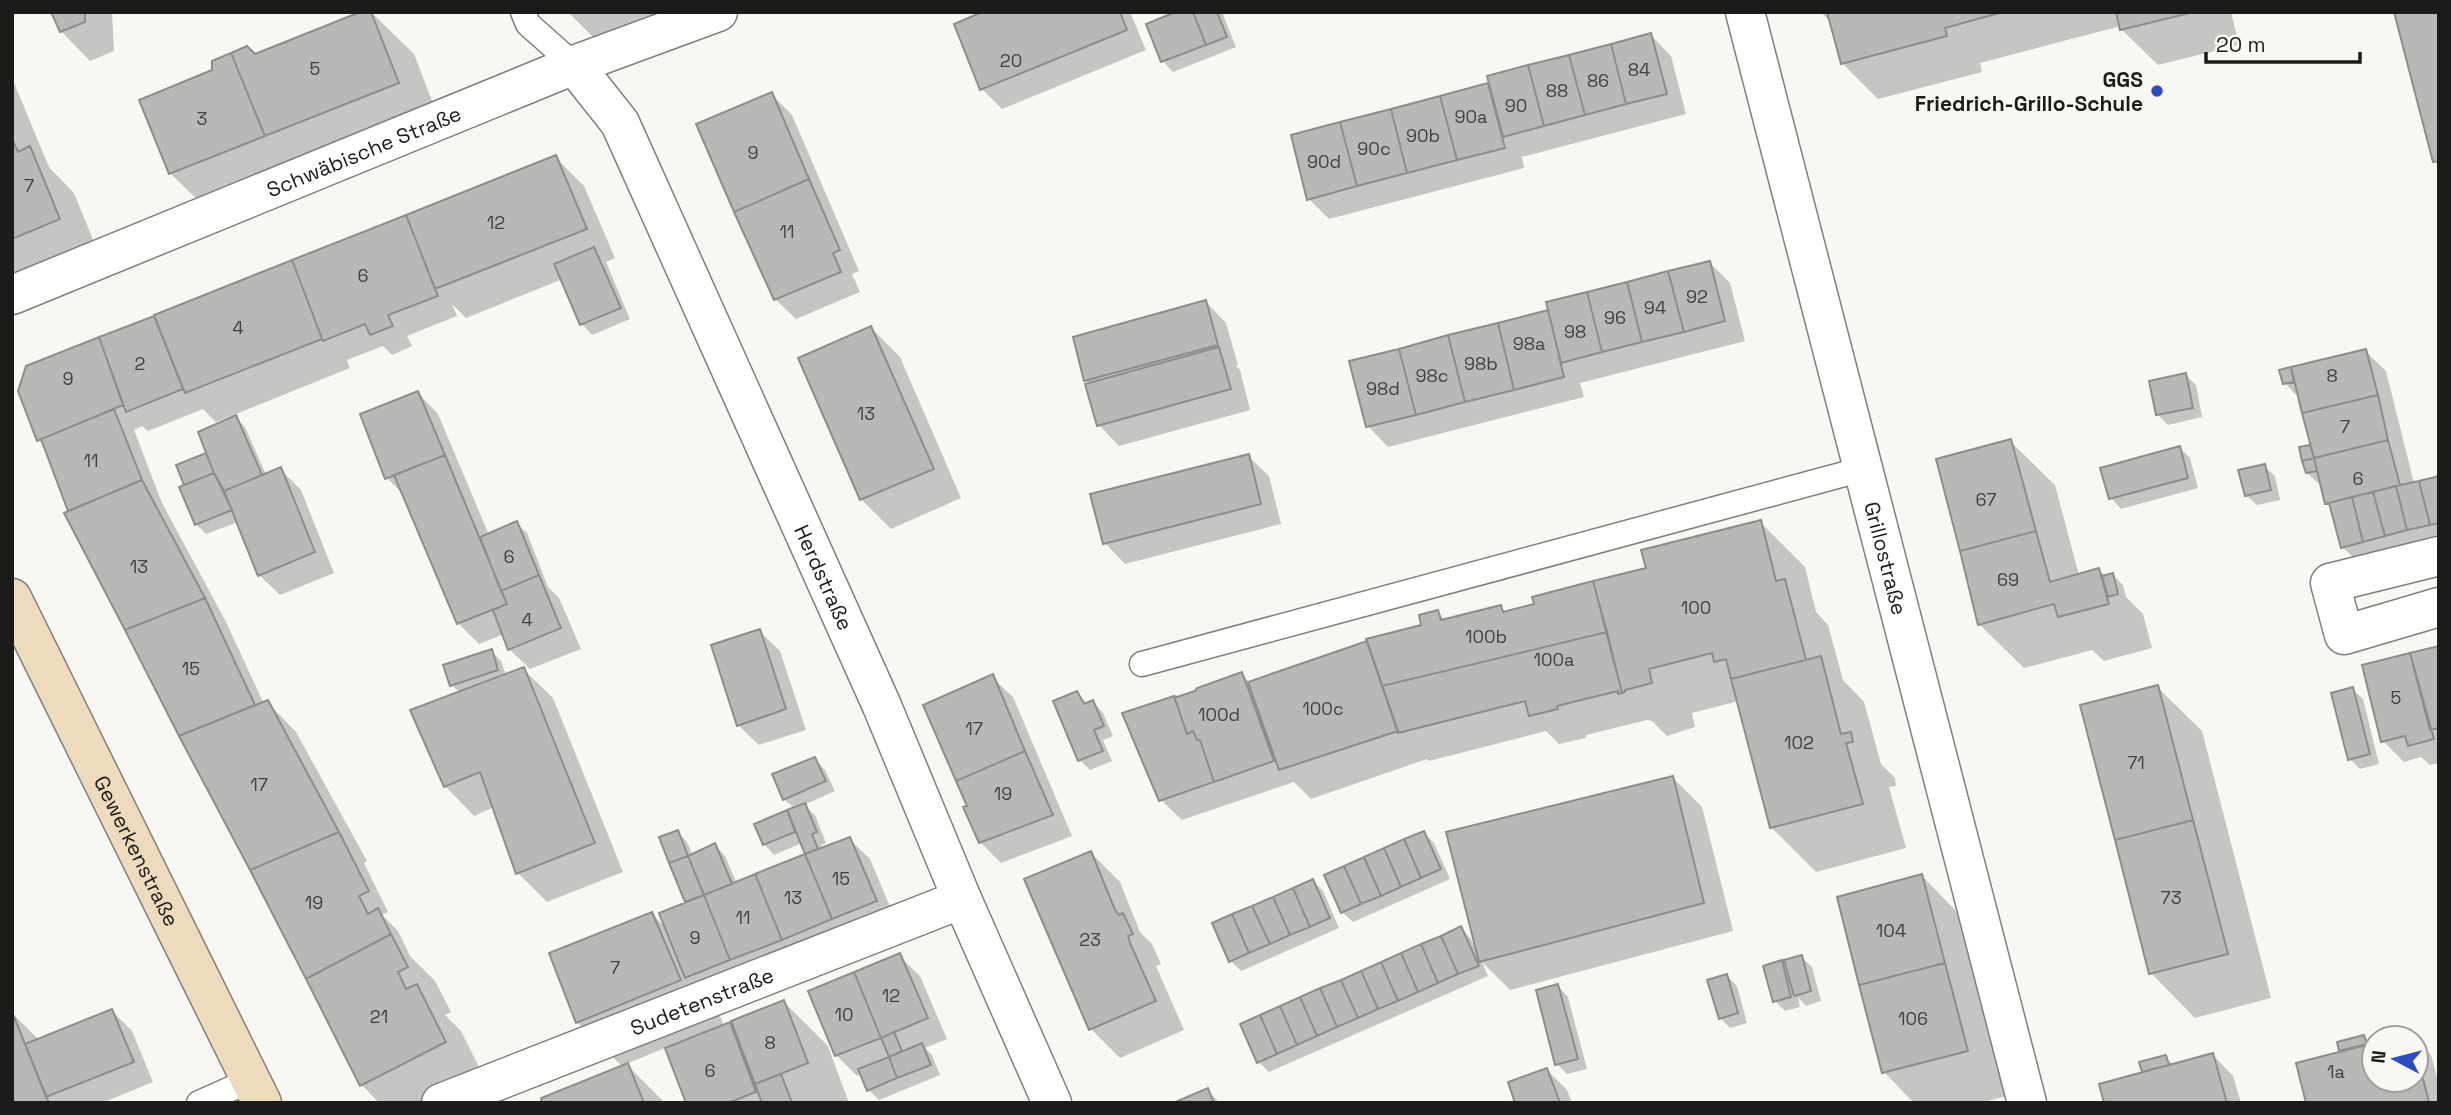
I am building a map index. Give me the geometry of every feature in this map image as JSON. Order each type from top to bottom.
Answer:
[{"type":"street","name":"Schwäbische Straße","points":[[12,295],[575,65],[718,12]]},
{"type":"street","name":"Grillostraße","points":[[1745,12],[2027,1103]]},
{"type":"street","name":"Herdstraße","points":[[575,65],[620,123],[877,695],[961,899],[1052,1103]]},
{"type":"street","points":[[2439,556],[2330,583],[2344,635],[2439,607]]},
{"type":"street","name":"Gewerkenstraße","points":[[12,598],[257,1092]]},
{"type":"street","name":"Sudetenstraße","points":[[441,1103],[961,899]]},
{"type":"lane","points":[[523,12],[528,24],[575,65]]},
{"type":"lane","points":[[1142,664],[1863,470]]},
{"type":"lane","points":[[199,1103],[257,1092]]},
{"type":"building","points":[[51,12],[85,12],[85,22],[60,32]]},
{"type":"building","points":[[360,12],[371,12],[399,83],[265,136],[231,53],[247,46],[255,54]]},
{"type":"building","points":[[982,12],[1120,12],[1127,30],[980,90],[954,24]]},
{"type":"building","points":[[1175,12],[1193,12],[1206,45],[1161,62],[1146,24]]},
{"type":"building","points":[[1193,12],[1217,12],[1227,37],[1206,45]]},
{"type":"building","points":[[1827,12],[2003,12],[1945,28],[1947,36],[1841,64]]},
{"type":"building","points":[[2116,12],[2194,12],[2120,30]]},
{"type":"building","points":[[2394,12],[2439,12],[2439,161],[2433,162]]},
{"type":"building","points":[[1651,33],[1667,94],[1626,104],[1611,44]]},
{"type":"building","points":[[1611,44],[1626,104],[1585,115],[1569,55]]},
{"type":"building","points":[[231,53],[265,136],[169,174],[139,100],[212,70],[212,61]]},
{"type":"building","points":[[1569,55],[1585,115],[1544,126],[1528,65]]},
{"type":"building","points":[[1528,65],[1544,126],[1503,137],[1487,76]]},
{"type":"building","points":[[1488,83],[1505,148],[1457,160],[1440,96]]},
{"type":"building","points":[[772,92],[809,179],[734,212],[696,124]]},
{"type":"building","points":[[1440,96],[1457,160],[1407,173],[1391,109]]},
{"type":"building","points":[[1391,109],[1407,173],[1357,186],[1340,122]]},
{"type":"building","points":[[1340,122],[1357,186],[1307,200],[1291,135]]},
{"type":"building","points":[[12,139],[18,152],[30,146],[60,219],[12,239]]},
{"type":"building","points":[[556,155],[587,229],[435,289],[406,215]]},
{"type":"building","points":[[809,179],[840,250],[833,253],[841,272],[774,300],[734,212]]},
{"type":"building","points":[[406,215],[438,296],[388,315],[393,326],[370,335],[365,324],[323,341],[292,260]]},
{"type":"building","points":[[594,247],[621,308],[580,325],[554,264]]},
{"type":"building","points":[[292,260],[322,339],[185,393],[154,315]]},
{"type":"building","points":[[1710,261],[1725,321],[1684,332],[1668,271]]},
{"type":"building","points":[[1668,271],[1684,332],[1642,342],[1627,282]]},
{"type":"building","points":[[1627,282],[1642,342],[1602,352],[1587,292]]},
{"type":"building","points":[[1587,292],[1602,352],[1561,363],[1546,302]]},
{"type":"building","points":[[1206,300],[1218,345],[1084,381],[1073,337]]},
{"type":"building","points":[[1548,310],[1564,377],[1514,390],[1498,323]]},
{"type":"building","points":[[154,316],[183,389],[126,412],[99,337]]},
{"type":"building","points":[[1498,323],[1514,390],[1465,402],[1448,335]]},
{"type":"building","points":[[871,326],[934,469],[860,500],[798,358]]},
{"type":"building","points":[[1448,335],[1465,402],[1416,415],[1399,349]]},
{"type":"building","points":[[99,337],[123,405],[37,441],[18,391],[26,366]]},
{"type":"building","points":[[1219,347],[1231,389],[1097,426],[1085,384]]},
{"type":"building","points":[[1399,349],[1416,415],[1366,427],[1349,361]]},
{"type":"building","points":[[2366,349],[2378,395],[2302,413],[2291,367]]},
{"type":"building","points":[[2291,367],[2294,382],[2283,384],[2279,370]]},
{"type":"building","points":[[2186,373],[2193,408],[2156,415],[2149,381]]},
{"type":"building","points":[[418,391],[445,455],[385,479],[360,414]]},
{"type":"building","points":[[2378,395],[2388,440],[2314,458],[2302,413]]},
{"type":"building","points":[[114,409],[142,480],[68,511],[41,439]]},
{"type":"building","points":[[236,415],[262,475],[224,491],[198,432]]},
{"type":"building","points":[[2011,439],[2036,531],[1960,551],[1936,459]]},
{"type":"building","points":[[2388,440],[2400,485],[2325,504],[2314,458]]},
{"type":"building","points":[[2310,445],[2314,458],[2302,461],[2299,447]]},
{"type":"building","points":[[2180,446],[2188,478],[2109,499],[2100,468]]},
{"type":"building","points":[[206,453],[214,473],[184,485],[176,465]]},
{"type":"building","points":[[1249,454],[1261,504],[1103,544],[1090,494]]},
{"type":"building","points":[[445,455],[507,604],[457,624],[394,475]]},
{"type":"building","points":[[2314,458],[2317,471],[2306,473],[2302,461]]},
{"type":"building","points":[[2265,464],[2271,490],[2245,496],[2238,470]]},
{"type":"building","points":[[281,467],[315,552],[258,576],[224,491]]},
{"type":"building","points":[[214,473],[232,510],[195,525],[179,487]]},
{"type":"building","points":[[2439,476],[2439,523],[2430,525],[2419,481]]},
{"type":"building","points":[[142,480],[205,598],[125,630],[64,513]]},
{"type":"building","points":[[2419,481],[2430,525],[2407,530],[2396,486]]},
{"type":"building","points":[[2396,486],[2407,530],[2385,536],[2373,492]]},
{"type":"building","points":[[2373,492],[2385,536],[2363,542],[2352,497]]},
{"type":"building","points":[[2352,497],[2363,542],[2341,548],[2329,503]]},
{"type":"building","points":[[1761,520],[1776,581],[1785,579],[1806,660],[1731,679],[1726,659],[1714,662],[1712,653],[1649,669],[1652,683],[1622,693],[1593,581],[1646,568],[1641,550]]},
{"type":"building","points":[[517,521],[539,575],[501,591],[480,537]]},
{"type":"building","points":[[2036,531],[2050,582],[2099,568],[2109,604],[2058,617],[2054,604],[1978,625],[1960,551]]},
{"type":"building","points":[[2113,573],[2118,594],[2108,597],[2102,576]]},
{"type":"building","points":[[539,575],[561,628],[508,650],[493,610],[507,604],[501,591]]},
{"type":"building","points":[[1593,581],[1607,632],[1382,686],[1366,639],[1421,625],[1419,615],[1438,610],[1441,620],[1501,605],[1503,612],[1534,604],[1532,597]]},
{"type":"building","points":[[205,598],[255,705],[179,736],[125,630]]},
{"type":"building","points":[[760,629],[786,709],[737,726],[711,645]]},
{"type":"building","points":[[1607,632],[1622,693],[1618,694],[1618,691],[1557,706],[1558,709],[1529,716],[1525,701],[1398,733],[1382,686]]},
{"type":"building","points":[[1367,641],[1398,731],[1279,770],[1248,682]]},
{"type":"building","points":[[2439,646],[2439,728],[2430,730],[2410,653]]},
{"type":"building","points":[[492,649],[498,670],[450,686],[443,665]]},
{"type":"building","points":[[2410,653],[2434,739],[2408,746],[2405,736],[2381,742],[2362,665]]},
{"type":"building","points":[[1821,656],[1841,734],[1851,732],[1853,742],[1846,743],[1863,804],[1770,828],[1731,679]]},
{"type":"building","points":[[524,667],[595,843],[516,874],[480,772],[444,787],[410,710]]},
{"type":"building","points":[[1242,672],[1274,761],[1214,782],[1200,740],[1197,740],[1193,731],[1187,734],[1174,696],[1195,691]]},
{"type":"building","points":[[993,674],[1025,751],[956,781],[923,705]]},
{"type":"building","points":[[2158,685],[2193,820],[2115,840],[2080,705]]},
{"type":"building","points":[[2353,687],[2370,754],[2348,760],[2331,693]]},
{"type":"building","points":[[1077,691],[1084,704],[1093,700],[1104,726],[1094,730],[1103,751],[1078,761],[1053,701]]},
{"type":"building","points":[[1174,696],[1187,734],[1193,731],[1197,740],[1200,740],[1214,782],[1159,801],[1122,713]]},
{"type":"building","points":[[268,700],[339,832],[250,870],[179,736]]},
{"type":"building","points":[[1025,751],[1053,815],[979,843],[963,807],[967,806],[956,781]]},
{"type":"building","points":[[815,757],[826,781],[783,800],[772,774]]},
{"type":"building","points":[[1673,776],[1704,903],[1479,962],[1446,832]]},
{"type":"building","points":[[805,803],[817,832],[812,834],[818,849],[805,854],[787,810]]},
{"type":"building","points":[[787,810],[795,832],[763,845],[754,824]]},
{"type":"building","points":[[2193,820],[2228,954],[2149,974],[2115,840]]},
{"type":"building","points":[[678,830],[688,856],[669,863],[659,837]]},
{"type":"building","points":[[1424,831],[1441,869],[1421,878],[1404,839]]},
{"type":"building","points":[[339,832],[369,891],[359,896],[368,914],[378,908],[391,934],[306,979],[250,870]]},
{"type":"building","points":[[850,837],[877,901],[832,919],[805,854]]},
{"type":"building","points":[[1404,839],[1421,878],[1401,887],[1384,848]]},
{"type":"building","points":[[715,843],[732,884],[704,895],[688,856]]},
{"type":"building","points":[[1384,848],[1401,887],[1381,896],[1364,857]]},
{"type":"building","points":[[1091,851],[1115,910],[1119,915],[1123,913],[1133,934],[1128,936],[1130,943],[1156,1001],[1089,1030],[1024,879]]},
{"type":"building","points":[[805,854],[832,919],[782,940],[755,874]]},
{"type":"building","points":[[688,856],[704,895],[685,902],[669,863]]},
{"type":"building","points":[[1364,857],[1381,896],[1361,904],[1344,866]]},
{"type":"building","points":[[1344,866],[1361,904],[1341,913],[1324,875]]},
{"type":"building","points":[[755,874],[782,940],[730,960],[704,895]]},
{"type":"building","points":[[1922,874],[1945,963],[1859,985],[1837,897]]},
{"type":"building","points":[[1313,879],[1330,918],[1310,927],[1293,888]]},
{"type":"building","points":[[1293,888],[1310,927],[1290,935],[1273,897]]},
{"type":"building","points":[[704,895],[730,960],[685,978],[659,913]]},
{"type":"building","points":[[1273,897],[1290,935],[1270,944],[1252,906]]},
{"type":"building","points":[[1252,906],[1270,944],[1249,953],[1232,914]]},
{"type":"building","points":[[652,912],[681,980],[576,1023],[549,953]]},
{"type":"building","points":[[1232,914],[1249,953],[1229,962],[1212,923]]},
{"type":"building","points":[[1461,926],[1479,966],[1458,974],[1441,936]]},
{"type":"building","points":[[391,934],[408,967],[398,972],[406,989],[417,984],[446,1042],[360,1086],[306,979]]},
{"type":"building","points":[[1441,936],[1458,974],[1438,983],[1421,944]]},
{"type":"building","points":[[1421,944],[1438,983],[1418,992],[1401,953]]},
{"type":"building","points":[[900,953],[928,1018],[881,1038],[854,972]]},
{"type":"building","points":[[1401,953],[1418,992],[1398,1001],[1381,962]]},
{"type":"building","points":[[1802,955],[1811,991],[1794,996],[1784,960]]},
{"type":"building","points":[[1782,960],[1791,997],[1773,1002],[1763,966]]},
{"type":"building","points":[[1381,962],[1398,1001],[1378,1009],[1361,971]]},
{"type":"building","points":[[1945,963],[1968,1051],[1882,1073],[1859,985]]},
{"type":"building","points":[[1361,971],[1378,1009],[1358,1018],[1341,980]]},
{"type":"building","points":[[854,972],[881,1038],[835,1056],[808,991]]},
{"type":"building","points":[[1727,974],[1738,1013],[1719,1019],[1707,980]]},
{"type":"building","points":[[1341,980],[1358,1018],[1337,1027],[1320,988]]},
{"type":"building","points":[[1558,984],[1578,1059],[1555,1065],[1536,990]]},
{"type":"building","points":[[1320,988],[1337,1027],[1317,1036],[1300,997]]},
{"type":"building","points":[[1300,997],[1317,1036],[1297,1045],[1280,1006]]},
{"type":"building","points":[[784,1000],[808,1063],[755,1084],[731,1021]]},
{"type":"building","points":[[1280,1006],[1297,1045],[1277,1054],[1260,1015]]},
{"type":"building","points":[[112,1009],[134,1062],[46,1097],[25,1044]]},
{"type":"building","points":[[12,1012],[25,1044],[49,1103],[12,1103]]},
{"type":"building","points":[[1260,1015],[1277,1054],[1257,1063],[1240,1024]]},
{"type":"building","points":[[730,1022],[756,1092],[728,1103],[686,1103],[665,1048]]},
{"type":"building","points":[[894,1032],[902,1051],[889,1057],[881,1038]]},
{"type":"building","points":[[2360,1036],[2360,1046],[2339,1051],[2337,1042]]},
{"type":"building","points":[[922,1043],[931,1065],[897,1078],[889,1057]]},
{"type":"building","points":[[2360,1047],[2360,1094],[2427,1094],[2429,1102],[2306,1103],[2296,1063]]},
{"type":"building","points":[[2213,1053],[2227,1103],[2104,1103],[2099,1084]]},
{"type":"building","points":[[2166,1055],[2169,1065],[2142,1072],[2139,1062]]},
{"type":"building","points":[[889,1057],[897,1078],[867,1091],[858,1069]]},
{"type":"building","points":[[628,1063],[644,1103],[542,1103],[541,1098]]},
{"type":"building","points":[[1547,1068],[1560,1103],[1515,1103],[1508,1082]]},
{"type":"building","points":[[781,1074],[792,1103],[762,1103],[755,1084]]},
{"type":"building","points":[[1208,1088],[1214,1103],[1173,1103]]},
{"type":"place","name":"GGS Friedrich-Grillo-Schule","points":[[2157,91]]}]
